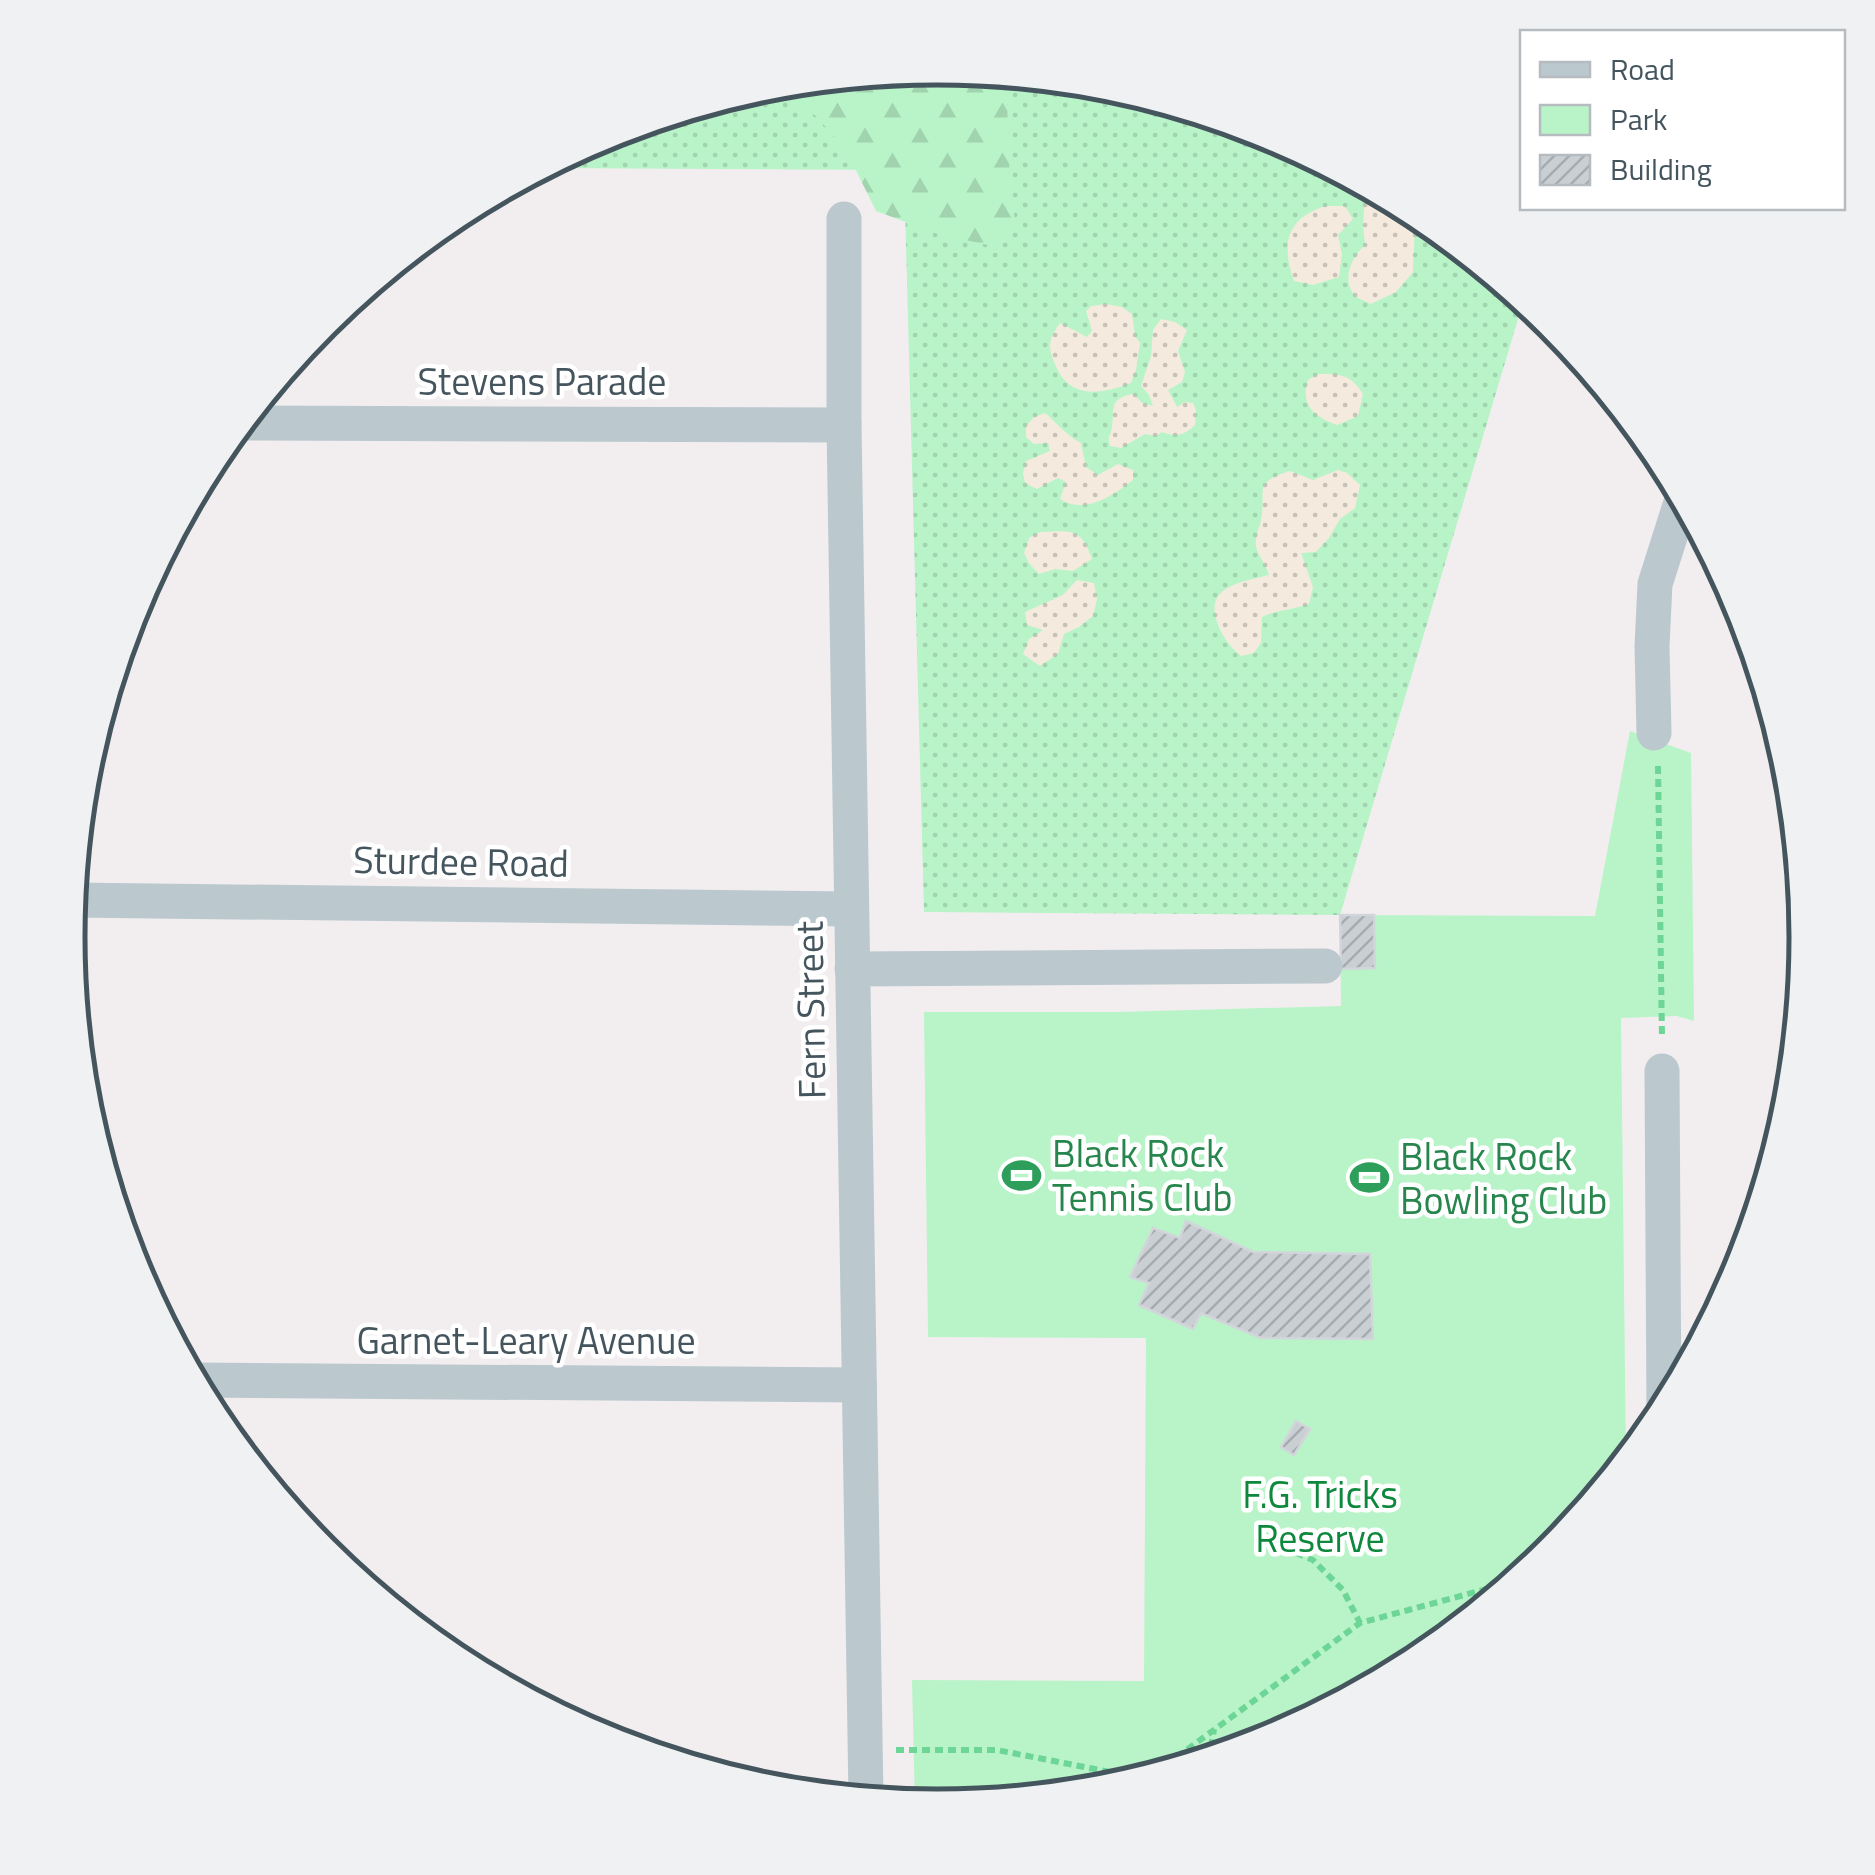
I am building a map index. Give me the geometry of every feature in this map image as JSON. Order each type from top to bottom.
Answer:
[{"type":"street","name":"Fern Street","points":[[844,218],[866,1787]]},
{"type":"street","name":"Stevens Parade","points":[[259,422],[844,425]]},
{"type":"street","points":[[1656,748],[1652,646],[1655,584],[1677,514]]},
{"type":"street","name":"Sturdee Road","points":[[86,900],[851,909]]},
{"type":"street","points":[[852,969],[1324,966]]},
{"type":"street","points":[[1662,1071],[1664,1383]]},
{"type":"street","name":"Garnet-Leary Avenue","points":[[209,1380],[859,1385]]},
{"type":"path","points":[[1656,748],[1662,1071]]},
{"type":"path","points":[[1272,1543],[1313,1560],[1343,1590],[1360,1623]]},
{"type":"path","points":[[1179,1755],[1360,1623],[1487,1589]]},
{"type":"path","points":[[1211,1745],[1214,1728]]},
{"type":"path","points":[[866,1750],[997,1750],[1115,1771]]},
{"type":"green space","points":[[938,85],[1049,92],[1104,101],[1212,130],[1315,173],[1411,229],[1456,261],[1519,315],[1340,915],[924,912],[904,170],[571,168],[663,130],[771,101],[826,92]]},
{"type":"green space","points":[[882,87],[1007,88],[1015,223],[988,245],[938,234],[876,211],[846,150],[816,116],[790,98]]},
{"type":"green space","name":"F.G. Tricks Reserve","points":[[1630,731],[1691,753],[1694,1021],[1677,1016],[1621,1018],[1626,1439],[1614,1456],[1578,1500],[1500,1578],[1411,1646],[1315,1702],[1212,1745],[1104,1774],[993,1788],[915,1789],[912,1680],[1144,1681],[1146,1338],[928,1337],[924,1012],[1341,1006],[1340,915],[1595,916]]},
{"type":"sand","points":[[1365,199],[1415,232],[1413,272],[1396,292],[1371,304],[1356,297],[1348,276],[1352,262],[1365,245]]},
{"type":"sand","points":[[1326,206],[1345,206],[1353,219],[1338,235],[1342,254],[1339,277],[1313,285],[1294,281],[1288,255],[1290,234],[1302,218]]},
{"type":"sand","points":[[1106,304],[1132,314],[1140,343],[1136,370],[1131,383],[1095,392],[1074,388],[1059,372],[1051,353],[1054,332],[1060,323],[1087,337],[1092,331],[1086,311],[1091,306]]},
{"type":"sand","points":[[1161,319],[1187,330],[1178,351],[1185,372],[1182,382],[1168,390],[1177,407],[1193,403],[1195,425],[1180,434],[1145,434],[1121,448],[1110,446],[1116,401],[1134,394],[1142,403],[1153,406],[1141,386],[1151,356],[1153,330]]},
{"type":"sand","points":[[1318,374],[1339,375],[1354,382],[1363,394],[1358,416],[1337,425],[1311,409],[1306,389],[1308,380]]},
{"type":"sand","points":[[1045,413],[1081,443],[1086,467],[1098,475],[1118,464],[1133,470],[1133,480],[1107,497],[1079,505],[1060,499],[1066,482],[1058,478],[1037,489],[1025,483],[1026,461],[1050,451],[1048,443],[1034,444],[1026,437],[1026,426]]},
{"type":"sand","points":[[1338,470],[1360,485],[1355,508],[1340,519],[1329,538],[1316,552],[1301,553],[1313,587],[1309,604],[1262,617],[1261,643],[1254,653],[1241,656],[1229,645],[1214,610],[1216,600],[1229,587],[1269,575],[1256,544],[1265,484],[1290,471],[1313,480]]},
{"type":"sand","points":[[1040,532],[1074,533],[1084,541],[1092,559],[1073,571],[1055,569],[1039,574],[1024,553],[1029,538]]},
{"type":"sand","points":[[1077,580],[1094,583],[1097,599],[1093,616],[1064,634],[1058,654],[1040,666],[1023,654],[1029,639],[1043,630],[1027,625],[1025,612],[1063,595]]},
{"type":"building","points":[[1340,915],[1374,915],[1375,968],[1341,969]]},
{"type":"building","points":[[1186,1221],[1253,1252],[1370,1254],[1373,1339],[1261,1338],[1201,1313],[1193,1329],[1139,1305],[1149,1283],[1130,1277],[1153,1228],[1180,1238]]},
{"type":"building","points":[[1296,1421],[1310,1429],[1294,1455],[1281,1447]]},
{"type":"place","name":"Black Rock Tennis Club","points":[[1022,1175]]},
{"type":"place","name":"Black Rock Bowling Club","points":[[1370,1178]]}]
